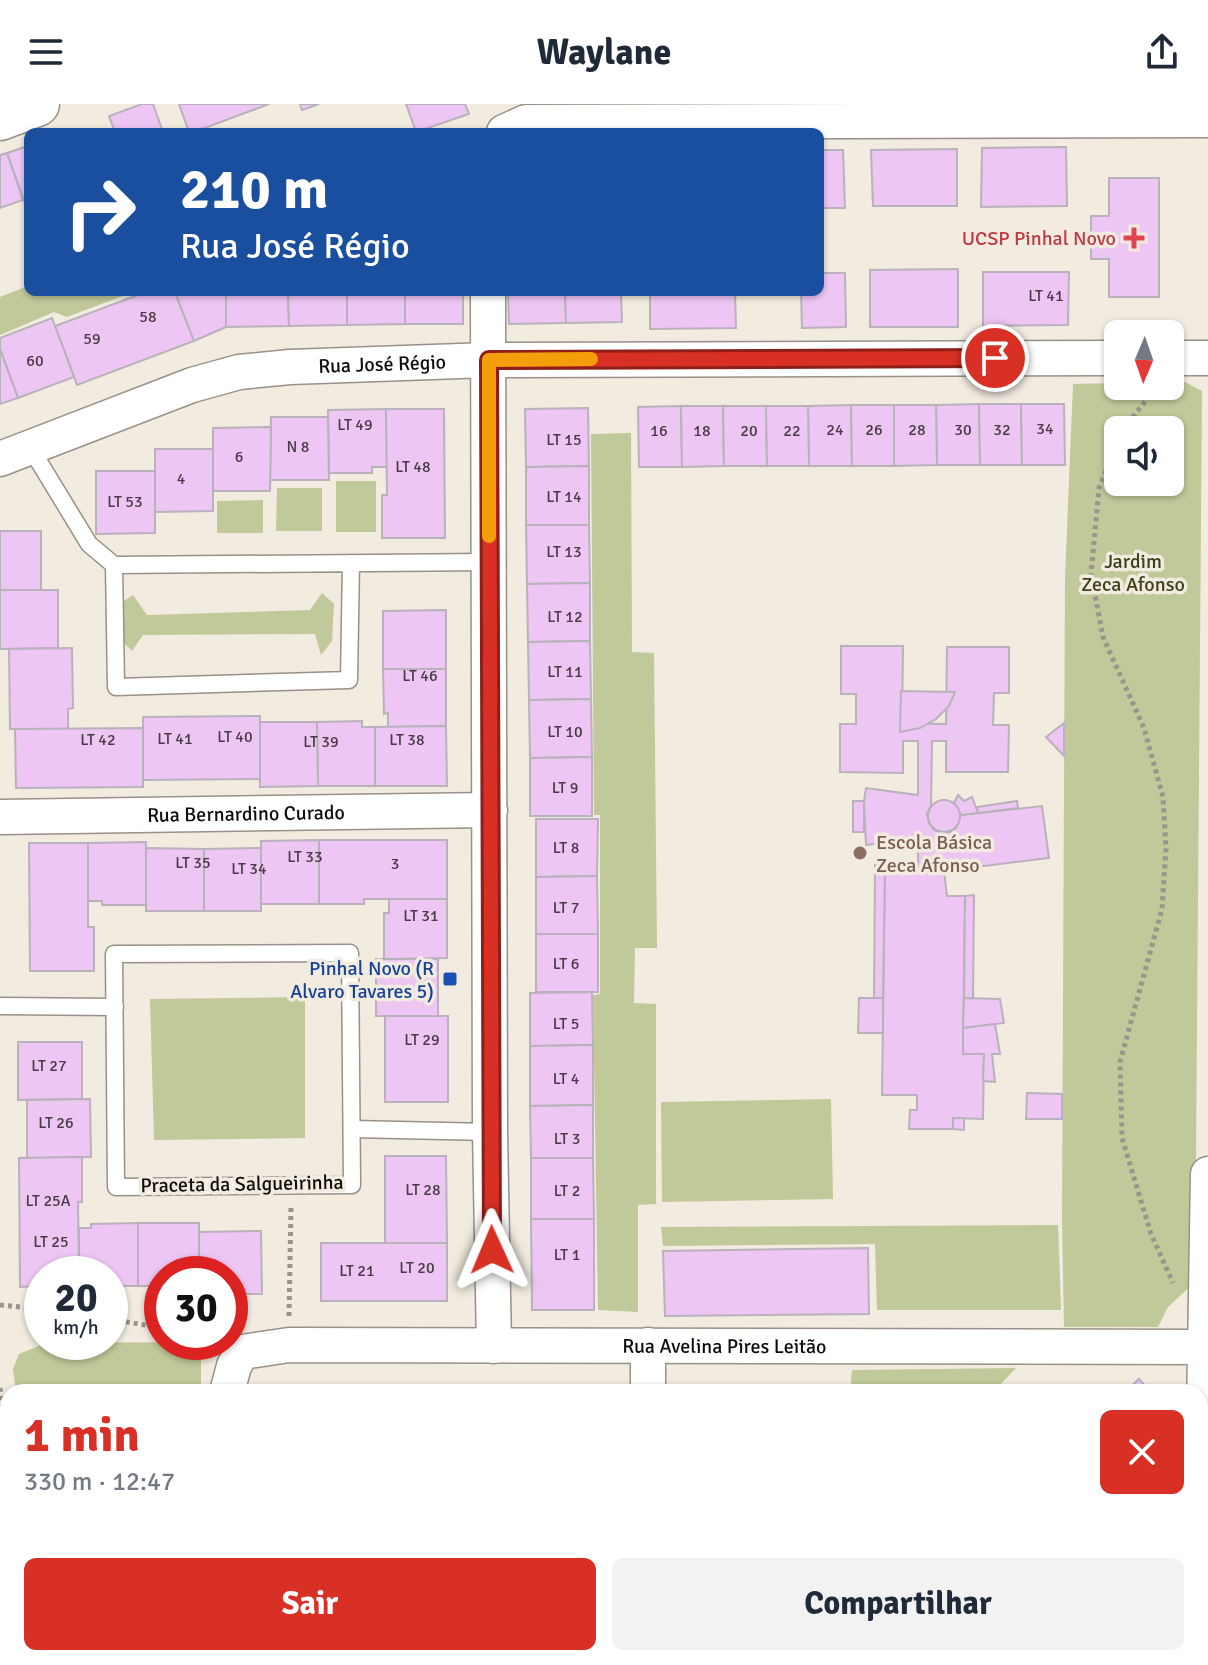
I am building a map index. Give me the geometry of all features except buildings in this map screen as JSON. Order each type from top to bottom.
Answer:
[{"type":"street","points":[[0,118],[37,104]]},
{"type":"street","points":[[1208,104],[1208,143]]},
{"type":"street","points":[[513,128],[526,122],[1207,120]]},
{"type":"street","points":[[488,296],[490,1132],[494,1346]]},
{"type":"street","name":"Rua José Régio","points":[[15,453],[192,385],[239,372],[290,367],[489,360],[1104,358]]},
{"type":"street","points":[[1184,358],[1208,358]]},
{"type":"street","name":"Rua Bernardino Curado","points":[[0,817],[490,810]]},
{"type":"street","points":[[1206,1384],[1208,1174]]},
{"type":"street","name":"Rua Avelina Pires Leitão","points":[[229,1384],[242,1352],[289,1345],[1207,1347]]},
{"type":"street","points":[[648,1345],[648,1384]]},
{"type":"lane","points":[[15,453],[89,544],[114,565],[489,562]]},
{"type":"lane","points":[[114,565],[116,687],[349,680],[351,563]]},
{"type":"lane","name":"Praceta da Salgueirinha","points":[[350,953],[352,1185],[116,1187],[115,1007],[114,954],[350,953]]},
{"type":"lane","points":[[0,1006],[115,1007]]},
{"type":"lane","points":[[352,1129],[490,1132]]},
{"type":"path","points":[[1134,416],[1146,400]]},
{"type":"path","points":[[1104,476],[1099,488],[1091,574],[1103,637],[1144,728],[1163,797],[1166,849],[1162,909],[1120,1062],[1122,1138],[1151,1234],[1180,1296],[1207,1310]]},
{"type":"path","points":[[289,1345],[291,1185]]},
{"type":"path","points":[[0,1305],[24,1307]]},
{"type":"green space","points":[[24,288],[24,296],[122,296],[67,317],[54,312],[0,335],[0,297]]},
{"type":"green space","name":"Jardim Zeca Afonso","points":[[1184,382],[1202,391],[1195,1282],[1168,1307],[1158,1327],[1064,1327],[1065,577],[1073,384],[1104,383],[1104,400],[1184,400]]},
{"type":"green space","points":[[631,433],[632,652],[654,653],[657,948],[635,948],[634,1003],[656,1004],[656,1204],[638,1205],[638,1312],[598,1310],[593,995],[600,994],[600,815],[594,815],[591,434]]},
{"type":"green space","points":[[336,481],[376,481],[376,532],[336,532]]},
{"type":"green space","points":[[277,488],[322,488],[322,531],[276,531]]},
{"type":"green space","points":[[263,500],[263,533],[217,533],[217,501]]},
{"type":"green space","points":[[322,593],[334,604],[332,641],[321,655],[315,634],[143,635],[132,651],[123,642],[121,603],[133,595],[147,615],[310,610]]},
{"type":"green space","points":[[305,997],[305,1138],[154,1140],[150,999]]},
{"type":"green space","points":[[831,1099],[833,1199],[662,1202],[661,1102]]},
{"type":"green space","points":[[1058,1225],[1061,1310],[877,1310],[875,1244],[663,1246],[661,1227]]},
{"type":"green space","points":[[128,1342],[144,1342],[144,1360],[201,1360],[201,1384],[15,1384],[13,1369],[19,1354],[24,1352],[24,1360],[128,1360]]},
{"type":"green space","points":[[1016,1368],[1001,1384],[851,1384],[852,1370]]},
{"type":"slow traffic","points":[[489,536],[489,360],[591,359]]},
{"type":"place","name":"UCSP Pinhal Novo","points":[[1134,238]]},
{"type":"place","name":"Escola Básica Zeca Afonso","points":[[860,853]]},
{"type":"place","name":"Pinhal Novo (R Alvaro Tavares 5)","points":[[450,979]]},
{"type":"route","points":[[492,1250],[489,360],[995,358]]}]
